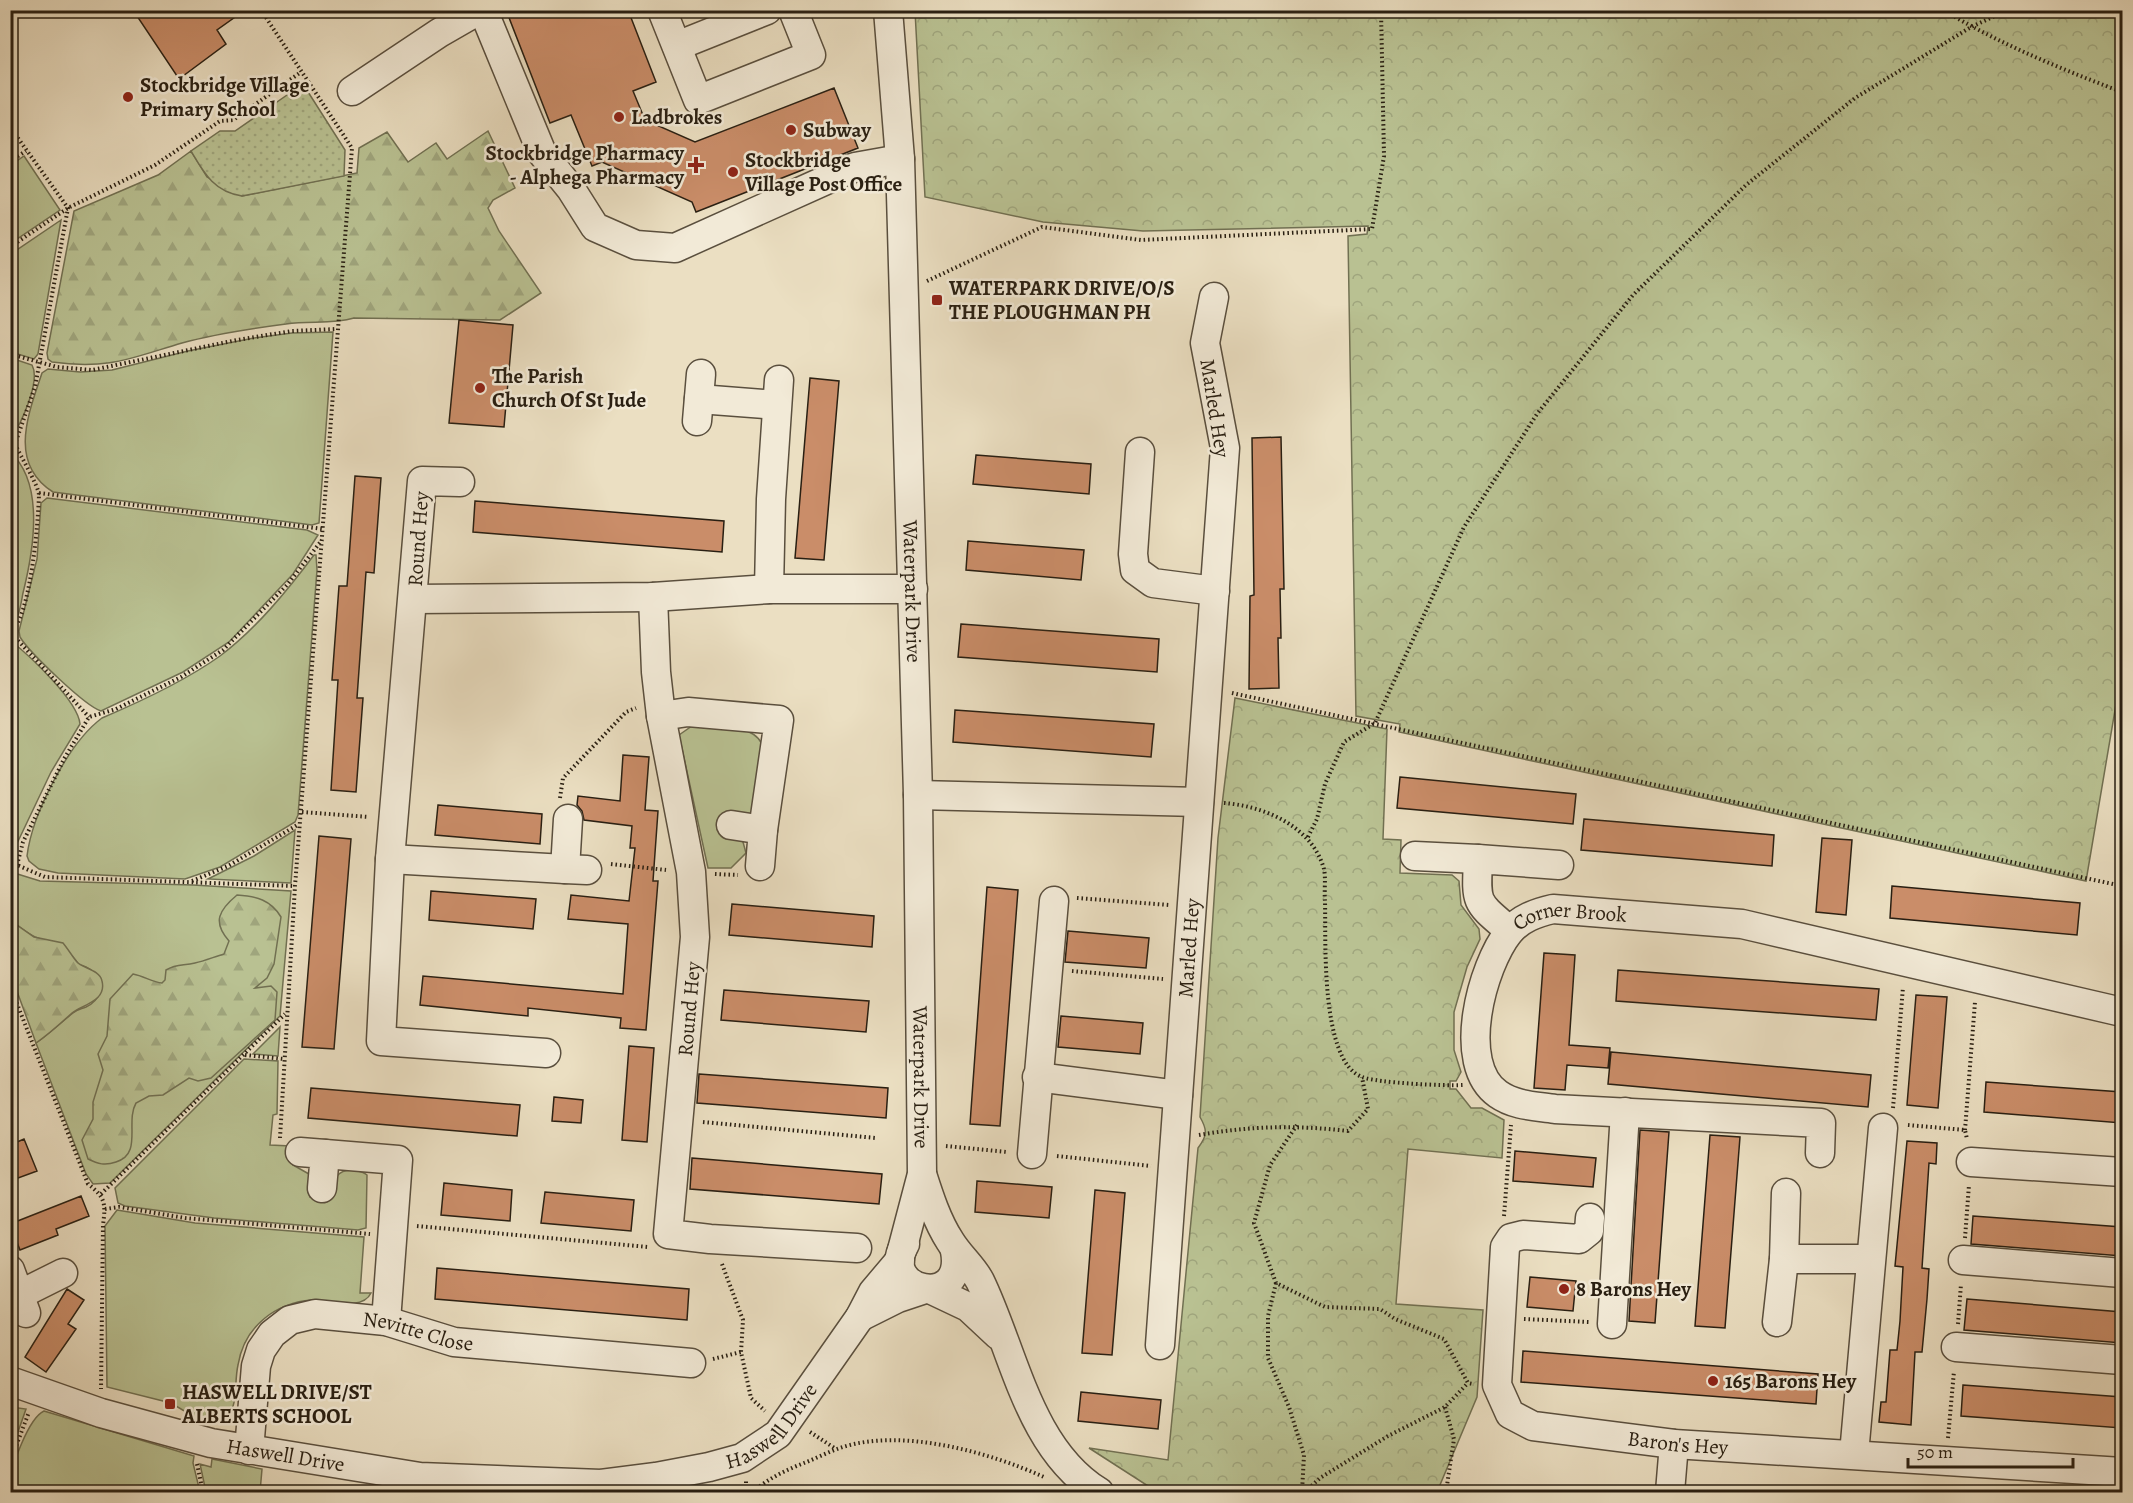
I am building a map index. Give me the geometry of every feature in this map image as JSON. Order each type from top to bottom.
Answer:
[{"type":"street","points":[[352,91],[439,33],[481,10],[542,153],[571,189],[595,226],[636,245],[675,249],[855,167],[900,159]]},
{"type":"street","points":[[767,10],[672,24],[698,100],[811,55],[793,10]]},
{"type":"street","name":"Waterpark Drive","points":[[888,10],[900,159],[913,589],[918,795],[922,1174],[901,1255],[901,1268],[910,1282],[968,1307],[1001,1339]]},
{"type":"street","name":"Marled Hey","points":[[1160,1345],[1199,802],[1205,688],[1215,591],[1225,448],[1204,343],[1214,297]]},
{"type":"street","points":[[699,398],[778,392],[769,589]]},
{"type":"street","points":[[1140,452],[1133,554],[1135,570],[1153,583],[1215,591]]},
{"type":"street","name":"Round Hey","points":[[460,482],[422,482],[390,859],[381,1041],[546,1053]]},
{"type":"street","name":"Round Hey","points":[[413,599],[653,597],[769,589],[913,589]]},
{"type":"street","name":"Round Hey","points":[[653,597],[660,707],[691,872],[695,937],[668,1234]]},
{"type":"street","points":[[660,707],[688,712],[779,720],[759,866]]},
{"type":"street","points":[[918,795],[1199,802]]},
{"type":"street","points":[[390,859],[576,869],[568,819]]},
{"type":"street","points":[[731,825],[763,830]]},
{"type":"street","points":[[1415,856],[1559,865]]},
{"type":"street","points":[[1478,860],[1477,897],[1486,911],[1510,931]]},
{"type":"street","points":[[1032,1154],[1054,902]]},
{"type":"street","name":"Corner Brook","points":[[1487,1083],[1475,1044],[1477,1011],[1494,957],[1510,931],[1530,915],[1553,909],[1742,924],[1905,959],[2122,1012]]},
{"type":"street","points":[[1037,1077],[1178,1095]]},
{"type":"street","points":[[1487,1083],[1497,1094],[1514,1103],[1555,1109],[1821,1123],[1820,1153]]},
{"type":"street","points":[[1612,1324],[1625,1112]]},
{"type":"street","points":[[1854,1454],[1869,1259],[1887,1126]]},
{"type":"street","points":[[322,1188],[312,1153],[398,1160],[386,1321]]},
{"type":"street","points":[[1971,1162],[2122,1172]]},
{"type":"street","name":"Waterpark Drive","points":[[922,1174],[952,1246],[972,1268],[979,1281],[1001,1339],[1049,1439],[1066,1463],[1099,1492]]},
{"type":"street","points":[[1777,1322],[1784,1259],[1786,1193]]},
{"type":"street","points":[[1511,1238],[1523,1235],[1579,1239],[1589,1224],[1617,1232]]},
{"type":"street","points":[[860,1317],[927,1289],[938,1288],[952,1277],[956,1269],[952,1246],[932,1232],[914,1236],[901,1255]]},
{"type":"street","points":[[668,1234],[710,1239],[857,1248]]},
{"type":"street","name":"Baron's Hey","points":[[1511,1238],[1505,1247],[1497,1385],[1510,1414],[1533,1426],[1674,1444],[2122,1472]]},
{"type":"street","name":"Haswell Drive","points":[[17,1393],[101,1413],[180,1436],[419,1485],[601,1484],[656,1477],[709,1467],[751,1454],[778,1434],[860,1317],[873,1292],[901,1255]]},
{"type":"street","points":[[1784,1259],[1869,1259]]},
{"type":"street","points":[[1963,1260],[2122,1273]]},
{"type":"street","points":[[19,1292],[63,1273]]},
{"type":"street","name":"Nevitte Close","points":[[249,1450],[256,1366],[261,1350],[272,1334],[290,1320],[315,1314],[386,1321],[454,1342],[691,1363]]},
{"type":"street","points":[[1956,1347],[2122,1360]]},
{"type":"street","points":[[1670,1492],[1674,1444]]},
{"type":"path","points":[[261,10],[352,148],[295,886],[280,1141],[294,1144],[312,1153]]},
{"type":"path","points":[[903,292],[1042,227],[1141,240],[1372,229],[1384,156],[1382,10]]},
{"type":"path","points":[[1943,10],[1971,27],[2070,72],[2122,92]]},
{"type":"path","points":[[1308,837],[1317,819],[1325,784],[1344,742],[1375,723],[1464,527],[1537,414],[1633,295],[1746,185],[1855,98],[1971,27],[2008,10]]},
{"type":"path","points":[[10,247],[68,208],[155,165],[220,121],[233,120],[301,72]]},
{"type":"path","points":[[10,127],[68,208],[40,363],[29,410],[13,445],[39,493],[34,558],[22,609],[11,634],[89,717]]},
{"type":"path","points":[[10,161],[26,151]]},
{"type":"path","points":[[10,354],[40,363],[92,370],[237,340],[292,331],[337,329]]},
{"type":"path","points":[[39,493],[323,529]]},
{"type":"path","points":[[17,865],[23,842],[44,798],[89,717],[116,708],[181,676],[223,650],[287,585],[322,538]]},
{"type":"path","points":[[1205,688],[2122,886]]},
{"type":"path","points":[[568,819],[559,807],[562,778],[626,712],[660,707]]},
{"type":"path","points":[[1199,802],[1250,805],[1282,820],[1308,837],[1324,869],[1331,1028],[1342,1059],[1362,1077],[1450,1085],[1487,1083]]},
{"type":"path","points":[[302,812],[394,818]]},
{"type":"path","points":[[191,882],[228,866],[300,823]]},
{"type":"path","points":[[10,867],[17,865],[45,877],[295,886]]},
{"type":"path","points":[[1054,902],[1064,897],[1191,907]]},
{"type":"path","points":[[1905,959],[1887,1126],[1965,1130]]},
{"type":"path","points":[[1047,969],[1186,980]]},
{"type":"path","points":[[1947,1460],[1971,1162],[1965,1130],[1976,977]]},
{"type":"path","points":[[10,986],[88,1184],[101,1194],[105,1209],[101,1413]]},
{"type":"path","points":[[101,1194],[286,1014]]},
{"type":"path","points":[[244,1055],[284,1059]]},
{"type":"path","points":[[1174,1139],[1229,1129],[1297,1125],[1348,1131],[1368,1110],[1362,1077]]},
{"type":"path","points":[[1511,1238],[1504,1226],[1514,1103]]},
{"type":"path","points":[[679,1119],[876,1138]]},
{"type":"path","points":[[1297,1125],[1270,1165],[1254,1223],[1276,1283],[1268,1316],[1268,1358],[1289,1407],[1304,1455],[1304,1492]]},
{"type":"path","points":[[105,1209],[119,1207],[185,1218],[669,1249],[668,1234]]},
{"type":"path","points":[[710,1239],[743,1320],[741,1352],[751,1398],[769,1414],[790,1420],[837,1449]]},
{"type":"path","points":[[1276,1283],[1325,1307],[1380,1309],[1395,1320],[1444,1339],[1468,1383]]},
{"type":"path","points":[[1502,1317],[1612,1324]]},
{"type":"path","points":[[691,1363],[741,1352]]},
{"type":"path","points":[[1468,1383],[1497,1385]]},
{"type":"path","points":[[1304,1492],[1320,1478],[1388,1436],[1445,1407],[1468,1383]]},
{"type":"path","points":[[10,1462],[30,1408],[17,1393]]},
{"type":"path","points":[[1445,1407],[1454,1439],[1446,1492]]},
{"type":"path","points":[[753,1492],[762,1484],[783,1473],[844,1446],[908,1441],[943,1445],[1048,1479]]},
{"type":"path","points":[[10,1488],[23,1492]]},
{"type":"green space","points":[[915,11],[2122,11],[2122,669],[2086,881],[1399,732],[1400,724],[1356,716],[1348,236],[1367,234],[1368,226],[1143,231],[1043,222],[925,197]]},
{"type":"green space","points":[[303,84],[345,150],[344,176],[242,196],[232,194],[217,186],[205,174],[191,151],[220,131],[235,131]]},
{"type":"green space","points":[[488,131],[515,188],[493,200],[488,208],[499,231],[541,293],[500,320],[354,318],[295,323],[206,337],[119,361],[89,365],[52,362],[48,359],[47,353],[74,211],[158,175],[191,151],[207,177],[242,196],[357,173],[359,148],[387,132],[408,162],[436,143],[447,159]]},
{"type":"green space","points":[[24,156],[60,210],[11,243],[11,165]]},
{"type":"green space","points":[[61,220],[38,354],[34,359],[11,352],[11,254]]},
{"type":"green space","points":[[333,332],[319,523],[312,525],[53,492],[39,480],[30,467],[26,453],[27,421],[42,373],[48,369],[80,372],[112,370],[188,351],[254,338],[292,333]]},
{"type":"green space","points":[[11,358],[32,365],[34,381],[29,402],[11,438]]},
{"type":"green space","points":[[10,452],[21,466],[29,482],[34,520],[27,577],[18,616],[11,627]]},
{"type":"green space","points":[[47,498],[307,530],[318,535],[293,574],[229,642],[183,672],[101,711],[58,678],[20,637],[19,631],[37,559],[41,503]]},
{"type":"green space","points":[[316,555],[317,570],[298,815],[295,822],[220,867],[185,879],[58,873],[39,869],[29,861],[27,856],[30,839],[44,801],[65,762],[89,729],[102,718],[163,690],[220,656],[270,609]]},
{"type":"green space","points":[[11,641],[41,668],[62,692],[71,703],[80,724],[51,772],[11,856]]},
{"type":"green space","points":[[1235,698],[1387,729],[1383,839],[1401,840],[1400,873],[1452,875],[1459,881],[1461,905],[1479,929],[1480,939],[1467,967],[1454,1012],[1454,1050],[1461,1072],[1456,1081],[1450,1081],[1450,1089],[1456,1089],[1471,1108],[1482,1108],[1504,1120],[1502,1158],[1408,1149],[1396,1304],[1483,1310],[1477,1397],[1437,1492],[1179,1492],[1148,1486],[1089,1448],[1168,1460],[1198,1148],[1205,1133],[1200,1117],[1218,838]]},
{"type":"green space","points":[[692,726],[741,729],[757,737],[762,744],[753,812],[738,838],[743,842],[746,853],[731,868],[708,868],[679,735]]},
{"type":"green space","points":[[295,830],[291,883],[208,879],[254,856]]},
{"type":"green space","points":[[11,872],[40,881],[193,885],[291,891],[280,1016],[110,1183],[93,1184],[86,1174],[36,1043],[75,1012],[95,1001],[100,992],[101,982],[95,973],[79,965],[70,954],[32,935],[11,921]]},
{"type":"green space","points":[[237,895],[250,896],[268,903],[281,917],[274,964],[267,978],[255,988],[271,986],[277,992],[275,1020],[211,1078],[198,1081],[189,1078],[163,1095],[149,1096],[136,1103],[132,1119],[131,1145],[124,1158],[105,1164],[88,1159],[82,1140],[93,1119],[93,1102],[103,1070],[98,1054],[107,1036],[110,999],[133,974],[162,983],[165,980],[166,970],[170,968],[224,954],[229,941],[221,928],[220,917],[222,911]]},
{"type":"green space","points":[[11,921],[34,937],[63,943],[79,964],[98,974],[102,981],[101,993],[93,1002],[72,1013],[36,1043],[11,975]]},
{"type":"green space","points":[[280,1027],[278,1056],[253,1054]]},
{"type":"green space","points":[[244,1059],[278,1061],[277,1114],[273,1115],[270,1145],[291,1146],[294,1150],[293,1165],[309,1174],[310,1197],[329,1198],[335,1178],[347,1170],[367,1175],[366,1228],[358,1230],[214,1218],[125,1206],[118,1203],[115,1188]]},
{"type":"green space","points":[[117,1210],[195,1223],[364,1237],[360,1293],[371,1293],[367,1299],[360,1302],[311,1300],[293,1303],[270,1314],[251,1333],[241,1352],[231,1412],[219,1423],[206,1424],[171,1403],[107,1387],[105,1226]]},
{"type":"green space","points":[[10,1407],[26,1409],[11,1452]]},
{"type":"green space","points":[[44,1411],[194,1456],[193,1463],[200,1492],[37,1492],[11,1484],[14,1466],[22,1444],[32,1423]]},
{"type":"green space","points":[[212,1459],[262,1469],[260,1492],[206,1492],[200,1464],[211,1467]]},
{"type":"building","points":[[133,10],[245,10],[217,30],[226,44],[179,79]]},
{"type":"building","points":[[506,10],[628,10],[656,82],[633,91],[645,120],[695,142],[834,88],[858,148],[696,212],[692,202],[602,162],[592,166],[571,115],[550,123]]},
{"type":"building","name":"The Parish Church Of St Jude","points":[[459,320],[513,325],[504,427],[449,423]]},
{"type":"building","points":[[810,378],[839,381],[824,560],[795,558]]},
{"type":"building","points":[[1281,437],[1284,589],[1280,589],[1279,688],[1249,689],[1250,596],[1254,595],[1252,438]]},
{"type":"building","points":[[976,455],[1091,464],[1089,494],[973,484]]},
{"type":"building","points":[[355,476],[381,478],[374,573],[366,572],[357,698],[363,698],[356,792],[331,790],[338,680],[332,680],[339,586],[347,586]]},
{"type":"building","points":[[475,501],[724,521],[722,552],[473,532]]},
{"type":"building","points":[[968,541],[1084,550],[1081,580],[966,570]]},
{"type":"building","points":[[961,624],[1159,639],[1157,672],[958,657]]},
{"type":"building","points":[[955,710],[1154,724],[1151,757],[953,742]]},
{"type":"building","points":[[623,755],[649,757],[645,810],[658,811],[653,881],[658,881],[646,1030],[620,1028],[621,1018],[528,1008],[528,1016],[420,1005],[423,976],[623,994],[628,924],[568,919],[571,895],[629,901],[635,848],[630,848],[632,826],[584,820],[582,811],[577,805],[578,796],[620,801]]},
{"type":"building","points":[[1400,777],[1576,794],[1573,824],[1397,808]]},
{"type":"building","points":[[438,805],[542,814],[540,844],[435,835]]},
{"type":"building","points":[[1584,819],[1774,835],[1772,866],[1581,850]]},
{"type":"building","points":[[319,836],[351,839],[334,1049],[302,1047]]},
{"type":"building","points":[[1822,838],[1852,840],[1846,915],[1816,912]]},
{"type":"building","points":[[1892,886],[2080,903],[2077,935],[1890,918]]},
{"type":"building","points":[[987,887],[1018,890],[1000,1126],[970,1124]]},
{"type":"building","points":[[431,891],[536,899],[533,929],[429,920]]},
{"type":"building","points":[[732,904],[874,916],[872,947],[729,935]]},
{"type":"building","points":[[1068,931],[1149,938],[1146,968],[1065,962]]},
{"type":"building","points":[[1544,953],[1575,955],[1569,1045],[1610,1048],[1608,1068],[1567,1065],[1565,1090],[1534,1088]]},
{"type":"building","points":[[1618,970],[1879,989],[1876,1020],[1616,1001]]},
{"type":"building","points":[[724,990],[869,1001],[866,1032],[721,1020]]},
{"type":"building","points":[[1916,995],[1947,997],[1938,1108],[1907,1105]]},
{"type":"building","points":[[1061,1016],[1143,1023],[1140,1054],[1058,1047]]},
{"type":"building","points":[[629,1046],[654,1048],[647,1142],[622,1140]]},
{"type":"building","points":[[1611,1052],[1871,1075],[1868,1107],[1608,1084]]},
{"type":"building","points":[[699,1074],[888,1088],[886,1118],[697,1103]]},
{"type":"building","points":[[1986,1082],[2122,1092],[2122,1123],[1984,1112]]},
{"type":"building","points":[[311,1088],[520,1105],[517,1136],[308,1118]]},
{"type":"building","points":[[554,1097],[583,1100],[581,1123],[552,1121]]},
{"type":"building","points":[[1640,1130],[1669,1132],[1655,1323],[1629,1321]]},
{"type":"building","points":[[1710,1135],[1740,1137],[1725,1328],[1695,1326]]},
{"type":"building","points":[[24,1139],[37,1171],[10,1181],[10,1145]]},
{"type":"building","points":[[1907,1141],[1937,1143],[1936,1164],[1929,1163],[1922,1268],[1929,1269],[1927,1299],[1922,1352],[1915,1352],[1911,1425],[1879,1422],[1881,1402],[1886,1402],[1890,1350],[1897,1350],[1900,1321],[1903,1267],[1895,1266]]},
{"type":"building","points":[[1515,1151],[1596,1158],[1593,1187],[1513,1181]]},
{"type":"building","points":[[692,1158],[882,1174],[879,1204],[690,1189]]},
{"type":"building","points":[[977,1181],[1052,1187],[1049,1218],[975,1212]]},
{"type":"building","points":[[444,1183],[512,1190],[510,1221],[441,1215]]},
{"type":"building","points":[[1095,1190],[1125,1193],[1112,1355],[1082,1353]]},
{"type":"building","points":[[545,1192],[634,1200],[631,1231],[541,1223]]},
{"type":"building","points":[[81,1196],[89,1216],[56,1229],[58,1235],[20,1250],[10,1224]]},
{"type":"building","points":[[1973,1216],[2122,1227],[2122,1256],[1971,1244]]},
{"type":"building","points":[[437,1268],[689,1289],[687,1320],[435,1299]]},
{"type":"building","points":[[1530,1277],[1576,1281],[1573,1311],[1527,1307]]},
{"type":"building","points":[[67,1289],[84,1300],[68,1324],[76,1329],[46,1372],[25,1357]]},
{"type":"building","points":[[1967,1299],[2122,1312],[2122,1343],[1964,1330]]},
{"type":"building","points":[[1523,1351],[1818,1374],[1816,1404],[1521,1382]]},
{"type":"building","points":[[1963,1385],[2122,1397],[2122,1428],[1961,1416]]},
{"type":"building","points":[[1081,1392],[1161,1400],[1158,1429],[1078,1421]]},
{"type":"place","name":"Stockbridge Village Primary School","points":[[128,97]]},
{"type":"place","name":"Ladbrokes","points":[[619,117]]},
{"type":"place","name":"Subway","points":[[791,130]]},
{"type":"place","name":"Stockbridge Pharmacy - Alphega Pharmacy","points":[[696,165]]},
{"type":"place","name":"Stockbridge Village Post Office","points":[[733,172]]},
{"type":"place","name":"WATERPARK DRIVE/O/S THE PLOUGHMAN PH","points":[[937,300]]},
{"type":"place","name":"The Parish Church Of St Jude","points":[[480,388]]},
{"type":"place","name":"8 Barons Hey","points":[[1564,1289]]},
{"type":"place","name":"165 Barons Hey","points":[[1713,1381]]},
{"type":"place","name":"HASWELL DRIVE/ST ALBERTS SCHOOL","points":[[170,1404]]}]
